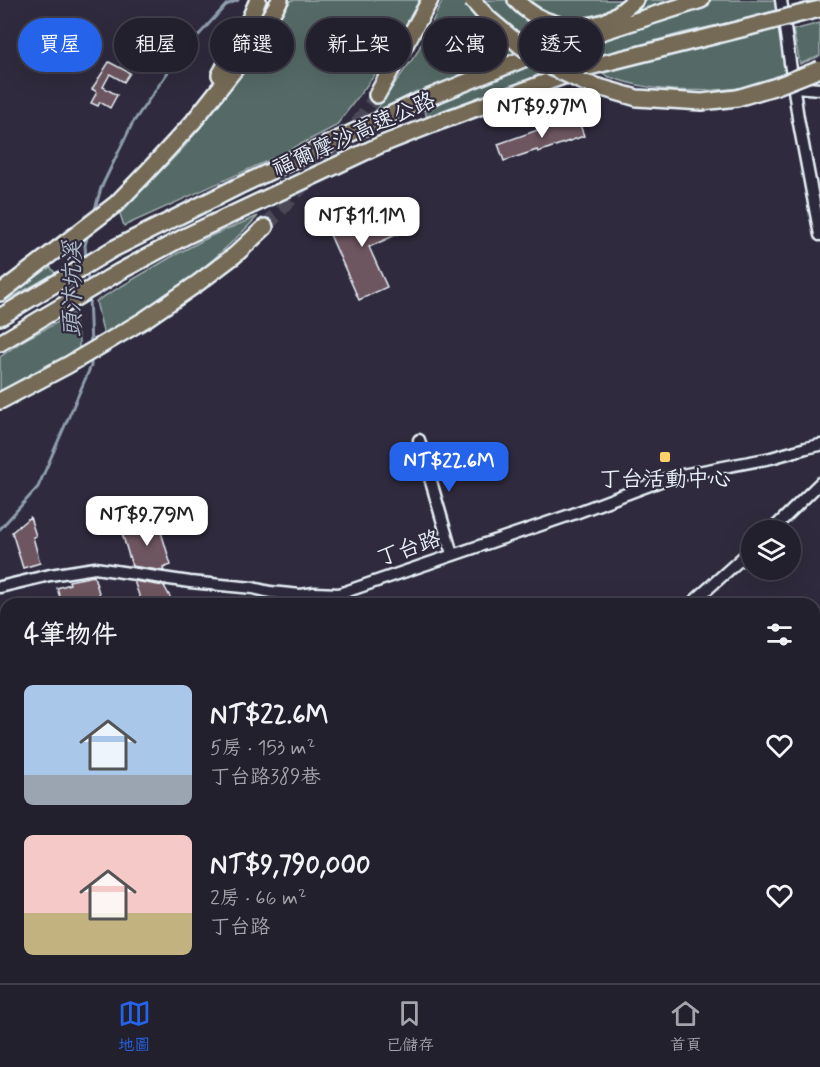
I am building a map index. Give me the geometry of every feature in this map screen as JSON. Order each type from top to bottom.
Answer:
[{"type":"highway","points":[[193,122],[202,103],[227,64],[258,0]]},
{"type":"highway","points":[[0,293],[116,204],[193,122],[245,56],[280,0]]},
{"type":"highway","points":[[377,95],[430,0]]},
{"type":"highway","points":[[472,0],[489,19],[521,46],[553,68],[585,83],[637,98],[702,102],[737,98],[777,86],[820,69]]},
{"type":"highway","points":[[516,0],[542,20],[571,27],[590,26],[606,21],[635,0]]},
{"type":"highway","name":"福爾摩沙高速公路","points":[[0,317],[113,249],[239,186],[413,104],[548,49],[701,0]]},
{"type":"highway","name":"福爾摩沙高速公路","points":[[0,343],[119,272],[186,236],[380,145],[585,68],[813,11]]},
{"type":"highway","points":[[0,401],[144,320],[235,255],[265,227]]},
{"type":"street","points":[[781,0],[820,235]]},
{"type":"street","points":[[794,87],[820,89]]},
{"type":"street","points":[[418,440],[452,554]]},
{"type":"street","name":"丁台路","points":[[0,587],[50,575],[95,568],[270,592],[301,595],[339,594],[562,518],[671,477],[820,446]]},
{"type":"street","points":[[782,520],[820,483]]},
{"type":"street","points":[[698,598],[741,559]]},
{"type":"green space","points":[[291,0],[421,0],[411,18],[306,18],[306,72],[377,72],[336,126],[280,155],[124,226],[119,211],[185,146],[243,72],[294,72],[294,18],[279,18]]},
{"type":"green space","points":[[443,0],[777,0],[786,73],[746,87],[684,90],[641,86],[597,72],[759,31],[754,17],[682,33],[603,56],[603,18],[519,18],[519,72],[546,72],[427,117],[417,91],[374,113],[403,72],[411,72],[411,61],[423,40],[423,72],[507,72],[507,18],[434,18]]},
{"type":"green space","points":[[820,23],[820,56],[800,64],[793,30]]},
{"type":"green space","points":[[258,216],[194,276],[147,312],[104,336],[96,301],[213,235]]},
{"type":"green space","points":[[49,265],[55,273],[4,302],[18,288]]},
{"type":"green space","points":[[73,314],[79,350],[43,367],[0,392],[0,357],[24,340]]},
{"type":"building","points":[[109,62],[114,65],[114,72],[130,73],[124,82],[110,74],[103,87],[117,95],[110,108],[100,102],[98,106],[91,103],[97,92],[92,89]]},
{"type":"building","points":[[577,116],[584,136],[504,161],[498,144]]},
{"type":"building","points":[[386,201],[400,233],[369,247],[387,287],[359,300],[323,219],[345,210],[354,230],[377,220],[373,210],[376,209],[375,206]]},
{"type":"building","points":[[30,517],[36,536],[33,537],[40,563],[23,568],[12,532]]},
{"type":"building","points":[[140,521],[149,521],[151,528],[159,525],[171,565],[163,568],[164,571],[132,566],[122,533],[133,531],[131,526]]},
{"type":"building","points":[[94,576],[101,598],[60,598],[57,588],[70,584],[69,581]]},
{"type":"building","points":[[134,581],[164,586],[171,598],[140,598]]},
{"type":"waterway","name":"頭汴坑溪","points":[[94,213],[101,188],[132,124],[177,59],[226,5],[238,0]]},
{"type":"waterway","name":"頭汴坑溪","points":[[86,260],[85,245],[88,234]]},
{"type":"waterway","name":"頭汴坑溪","points":[[87,269],[88,284]]},
{"type":"waterway","name":"頭汴坑溪","points":[[89,296],[91,347]]},
{"type":"waterway","name":"頭汴坑溪","points":[[0,529],[38,487],[91,366],[91,356]]},
{"type":"tunnel","points":[[265,227],[359,122],[377,95]]},
{"type":"place","name":"丁台活動中心","points":[[665,457]]}]
